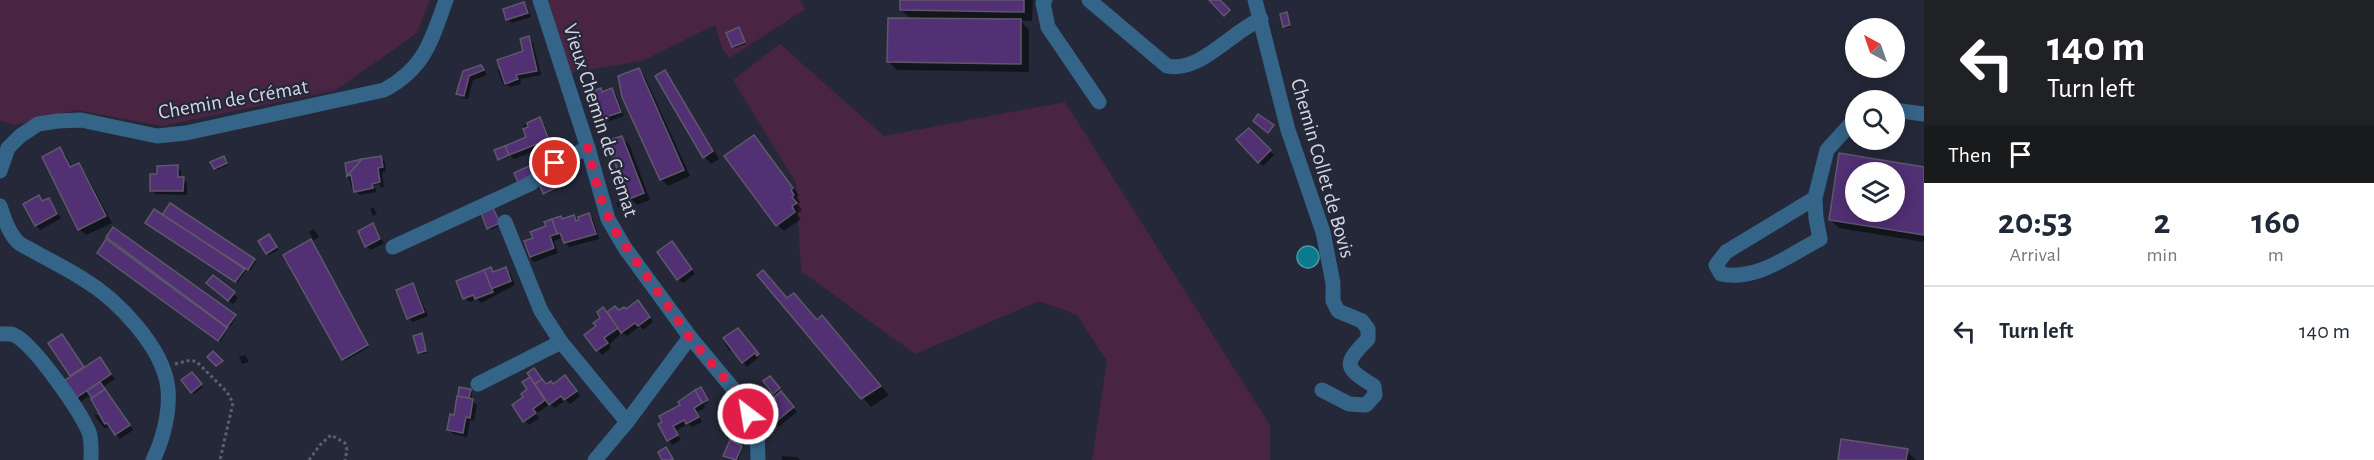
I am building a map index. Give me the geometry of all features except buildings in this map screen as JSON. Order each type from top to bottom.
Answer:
[{"type":"street","name":"Chemin de Crémat","points":[[0,171],[8,148],[20,136],[38,124],[58,120],[81,120],[157,136],[186,133],[384,90],[410,72],[429,49],[446,0]]},
{"type":"street","name":"Vieux Chemin de Crémat","points":[[540,0],[588,148],[608,219],[625,248],[690,338],[740,397],[757,431],[758,460]]},
{"type":"street","points":[[1045,0],[1043,3],[1048,27],[1099,102]]},
{"type":"street","points":[[1089,0],[1167,66],[1179,69],[1200,60],[1246,26],[1261,19]]},
{"type":"street","name":"Chemin Collet de Bovis","points":[[1255,0],[1288,130],[1323,232],[1333,283],[1333,301],[1338,311],[1362,321],[1368,328],[1368,339],[1351,356],[1350,366],[1354,374],[1374,386],[1375,395],[1366,405],[1349,404],[1322,390]]},
{"type":"street","points":[[1905,111],[1924,114]]},
{"type":"street","points":[[1815,198],[1726,252],[1716,265],[1721,274],[1734,277],[1765,270],[1820,239],[1815,198],[1827,150],[1845,130]]},
{"type":"street","points":[[393,247],[530,184],[555,163],[588,148]]},
{"type":"street","points":[[0,206],[6,223],[19,243],[84,279],[121,308],[149,343],[162,368],[168,388],[166,420],[153,460]]},
{"type":"street","points":[[505,222],[536,302],[561,342],[627,422]]},
{"type":"street","points":[[0,334],[13,334],[55,377],[81,416],[90,435],[91,460]]},
{"type":"street","points":[[595,460],[627,422],[690,338]]},
{"type":"street","points":[[478,384],[561,342]]},
{"type":"path","points":[[162,368],[191,360],[197,362],[227,393],[233,403],[233,409],[222,443],[220,460]]},
{"type":"path","points":[[309,460],[320,444],[331,435],[337,436],[345,443],[347,450],[345,460]]},
{"type":"shaded area","points":[[0,0],[430,0],[417,33],[336,90],[162,126],[76,110],[15,125],[0,121]]},
{"type":"shaded area","points":[[549,0],[800,0],[805,9],[730,58],[723,50],[715,25],[642,61],[569,73],[549,7]]},
{"type":"shaded area","points":[[780,44],[884,136],[1065,102],[1270,425],[1270,460],[1092,460],[1107,361],[1077,315],[1039,301],[915,354],[801,271],[796,183],[733,80]]},
{"type":"water","points":[[1304,246],[1312,246],[1319,253],[1319,261],[1312,268],[1304,268],[1297,261],[1297,253]]},
{"type":"route","points":[[555,163],[588,148],[600,198],[608,219],[625,248],[690,338],[740,397],[748,414]]}]
